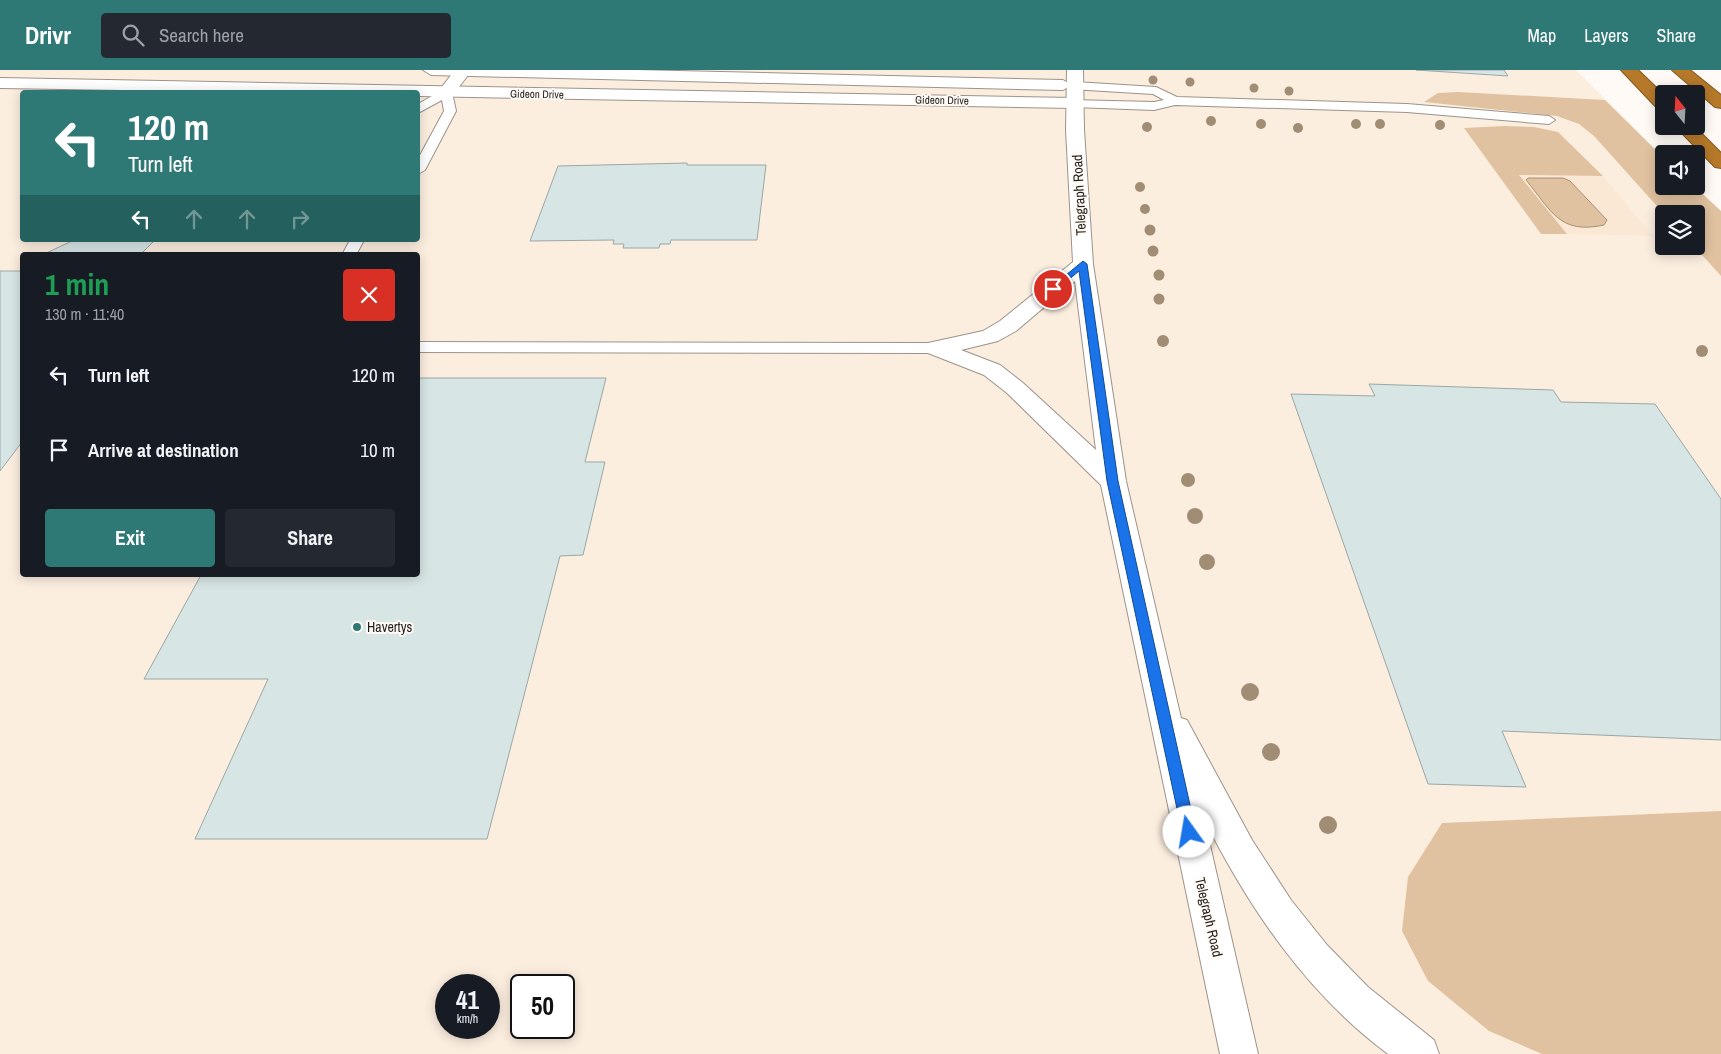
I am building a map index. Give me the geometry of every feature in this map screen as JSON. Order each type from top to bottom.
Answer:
[{"type":"highway","points":[[1629,70],[1655,96]]},
{"type":"highway","points":[[1680,70],[1721,103]]},
{"type":"highway","points":[[1693,135],[1721,163]]},
{"type":"street","points":[[0,78],[10,70]]},
{"type":"street","name":"Gideon Drive","points":[[431,70],[978,82],[1075,86]]},
{"type":"street","points":[[446,92],[464,70]]},
{"type":"street","name":"Gideon Drive","points":[[0,84],[334,90]]},
{"type":"street","name":"Gideon Drive","points":[[420,92],[1075,86]]},
{"type":"street","name":"Telegraph Road","points":[[1075,86],[1083,264],[1113,481],[1159,699],[1239,1054]]},
{"type":"street","points":[[936,348],[990,336],[1008,326],[1083,264]]},
{"type":"street","points":[[936,348],[992,370],[1015,388],[1113,481]]},
{"type":"street","points":[[1159,699],[1262,890],[1291,931],[1364,1009],[1420,1054]]},
{"type":"lane","points":[[1075,86],[1154,106],[1175,101],[1407,108],[1549,120]]},
{"type":"lane","points":[[1075,86],[1156,91],[1175,101]]},
{"type":"lane","points":[[420,108],[446,92],[450,111],[420,166]]},
{"type":"lane","points":[[420,347],[936,348]]},
{"type":"shaded area","points":[[0,70],[1576,70],[1655,149],[1655,195],[1704,195],[1721,211],[1721,1054],[0,1054]]},
{"type":"shaded area","points":[[1458,92],[1605,100],[1655,149],[1655,195],[1704,195],[1721,211],[1721,276],[1702,255],[1705,255],[1705,205],[1656,205],[1594,136],[1579,124],[1557,116],[1424,102],[1438,93]]},
{"type":"shaded area","points":[[1534,127],[1558,132],[1603,176],[1519,175],[1567,234],[1541,234],[1464,128]]},
{"type":"shaded area","points":[[1518,175],[1603,176],[1653,236],[1567,234]]},
{"type":"shaded area","points":[[1528,178],[1563,178],[1570,181],[1607,220],[1604,225],[1589,227],[1566,223],[1550,210],[1526,180]]},
{"type":"shaded area","points":[[1721,811],[1721,1054],[1542,1054],[1489,1031],[1428,981],[1402,931],[1408,877],[1442,823]]},
{"type":"building","points":[[1416,70],[1504,70],[1508,76]]},
{"type":"building","points":[[687,163],[687,165],[766,165],[757,240],[671,240],[670,244],[660,244],[659,248],[623,248],[624,244],[613,244],[614,240],[530,241],[558,166]]},
{"type":"building","points":[[70,242],[153,242],[143,252],[48,252]]},
{"type":"building","points":[[0,271],[20,271],[20,445],[0,471]]},
{"type":"building","name":"Havertys","points":[[420,378],[606,378],[585,462],[605,462],[583,555],[560,556],[487,839],[195,839],[268,679],[144,679],[200,577],[420,577]]},
{"type":"building","points":[[1369,384],[1553,390],[1561,402],[1655,404],[1721,499],[1721,740],[1502,731],[1526,787],[1428,784],[1291,394],[1375,396]]},
{"type":"place","name":"Havertys","points":[[357,627]]},
{"type":"route","points":[[1053,289],[1083,264],[1087,308],[1113,481],[1189,832]]}]
